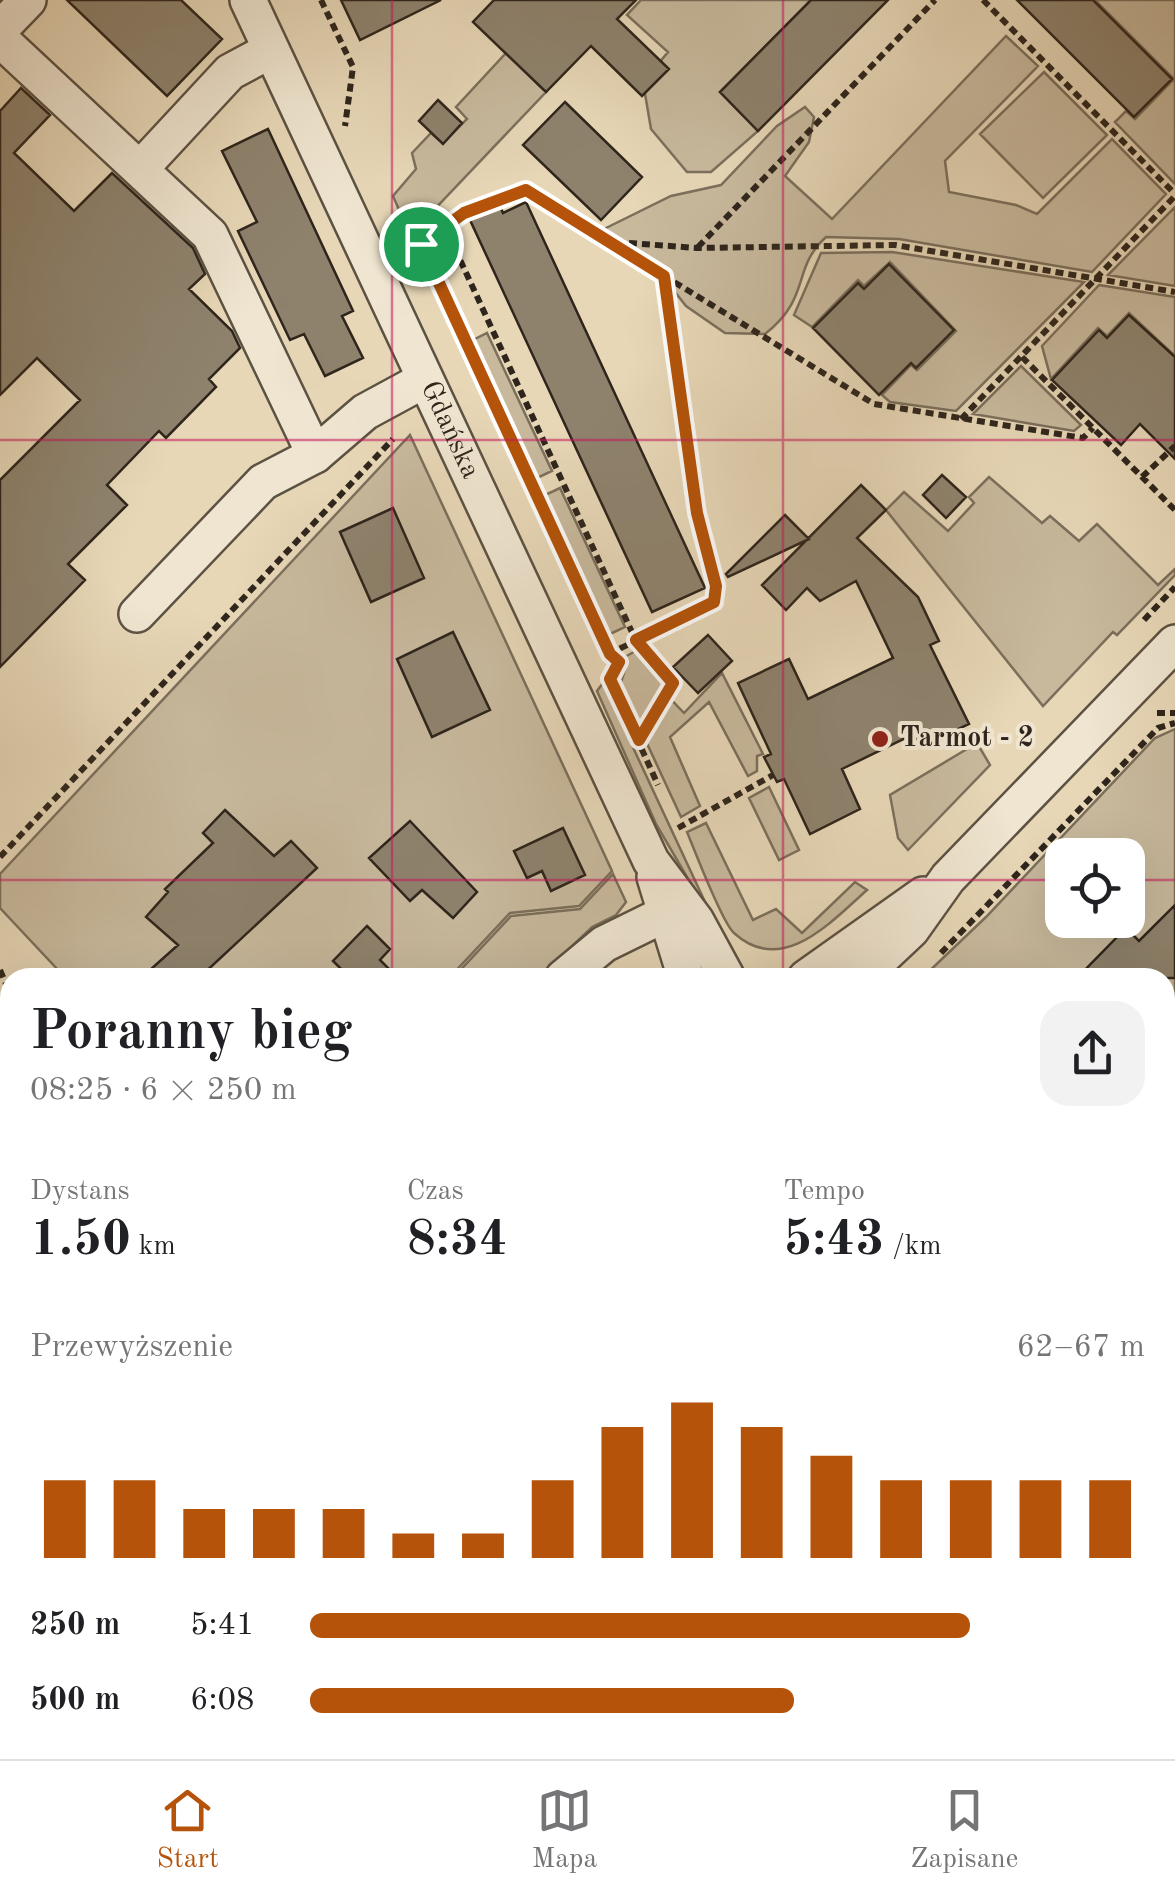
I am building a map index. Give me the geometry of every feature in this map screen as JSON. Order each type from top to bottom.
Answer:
[{"type":"street","points":[[0,30],[28,0]]},
{"type":"street","name":"Gdańska","points":[[248,0],[651,861],[696,921],[722,968]]},
{"type":"street","points":[[0,39],[210,235],[315,456]]},
{"type":"street","points":[[140,169],[230,72],[271,50]]},
{"type":"street","points":[[137,614],[263,482],[315,456],[365,412],[424,380]]},
{"type":"street","points":[[820,968],[948,878],[1169,659]]},
{"type":"street","name":"Gdańska","points":[[651,861],[663,915],[682,968]]},
{"type":"street","points":[[871,968],[911,930],[948,878]]},
{"type":"street","points":[[575,968],[604,944],[663,915]]},
{"type":"path","points":[[320,0],[354,67],[345,125],[352,141]]},
{"type":"path","points":[[697,248],[934,0]]},
{"type":"path","points":[[960,419],[1175,195],[983,0]]},
{"type":"path","points":[[396,236],[403,251],[421,244],[444,225],[526,190],[874,404],[1083,438],[1093,428]]},
{"type":"path","points":[[444,225],[636,640],[673,683],[639,740]]},
{"type":"path","points":[[615,242],[697,248],[895,245],[1175,292]]},
{"type":"path","points":[[421,244],[610,654],[619,662],[610,679],[662,793]]},
{"type":"path","points":[[610,654],[714,602],[716,586],[697,513],[664,276]]},
{"type":"path","points":[[1022,357],[1175,510]]},
{"type":"path","points":[[0,856],[398,433]]},
{"type":"path","points":[[1142,478],[1175,446]]},
{"type":"path","points":[[1134,630],[1175,587]]},
{"type":"path","points":[[930,964],[1158,728],[1175,723]]},
{"type":"path","points":[[678,828],[773,775]]},
{"type":"path","points":[[670,810],[686,846]]},
{"type":"shaded area","points":[[641,0],[811,0],[720,92],[758,131],[711,172],[687,172],[651,129],[643,82],[668,52],[627,15]]},
{"type":"shaded area","points":[[1095,0],[1175,0],[1175,184],[1115,122],[1126,111],[1135,119],[1174,79]]},
{"type":"shaded area","points":[[1006,36],[1038,66],[945,161],[949,192],[1016,205],[1037,214],[1112,139],[1166,194],[1092,272],[899,239],[826,237],[808,260],[796,295],[780,321],[765,334],[725,333],[686,306],[668,283],[613,246],[606,228],[671,196],[721,185],[777,126],[805,107],[814,117],[809,142],[785,176],[832,219]]},
{"type":"shaded area","points":[[506,53],[546,92],[410,235],[393,196],[416,169],[412,153],[431,133],[443,143],[467,119],[456,107]]},
{"type":"shaded area","points":[[1044,72],[1107,135],[1043,198],[980,134]]},
{"type":"shaded area","points":[[1175,207],[1175,286],[1108,275]]},
{"type":"shaded area","points":[[892,252],[1084,282],[956,411],[890,402],[882,395],[911,365],[917,370],[956,331],[890,262],[864,286],[858,280],[812,327],[794,315],[821,253]]},
{"type":"shaded area","points":[[1099,285],[1175,297],[1175,356],[1129,313],[1107,336],[1098,328],[1051,379],[1042,346]]},
{"type":"shaded area","points":[[487,333],[552,471],[537,478],[473,340]]},
{"type":"shaded area","points":[[1021,366],[1081,425],[1074,431],[973,414]]},
{"type":"shaded area","points":[[410,435],[612,871],[579,906],[510,913],[458,968],[56,968],[0,908],[0,874]]},
{"type":"shaded area","points":[[989,477],[1042,523],[1050,516],[1079,541],[1097,524],[1158,585],[1175,569],[1175,575],[1117,635],[1113,632],[1043,706],[886,510],[904,492],[948,531],[974,503],[969,497]]},
{"type":"shaded area","points":[[560,488],[625,627],[610,634],[545,495]]},
{"type":"shaded area","points":[[639,649],[667,684],[663,691],[684,713],[722,673],[763,754],[757,756],[757,771],[748,776],[709,702],[670,737],[700,806],[681,817],[620,685],[626,667],[623,658]]},
{"type":"shaded area","points":[[603,683],[719,932],[656,824],[597,691]]},
{"type":"shaded area","points":[[1175,729],[1175,968],[932,968],[1045,855],[1045,938],[1145,938],[1145,838],[1061,838],[1155,738]]},
{"type":"shaded area","points":[[977,743],[990,765],[908,850],[898,838],[890,795]]},
{"type":"shaded area","points":[[769,787],[799,850],[779,860],[749,798]]},
{"type":"shaded area","points":[[706,823],[753,920],[776,909],[802,933],[855,882],[867,890],[805,940],[770,949],[752,945],[729,927],[687,832]]},
{"type":"shaded area","points":[[613,874],[626,902],[616,915],[592,927],[549,968],[462,968],[511,916],[580,909]]},
{"type":"building","points":[[67,0],[181,0],[222,39],[167,96]]},
{"type":"building","points":[[341,0],[441,0],[360,40]]},
{"type":"building","points":[[494,0],[636,0],[617,19],[669,69],[642,96],[591,46],[546,92],[473,22]]},
{"type":"building","points":[[811,0],[888,0],[758,131],[720,92]]},
{"type":"building","points":[[1017,0],[1093,0],[1172,79],[1134,117]]},
{"type":"building","points":[[21,88],[50,115],[14,153],[74,211],[112,173],[193,248],[205,274],[189,289],[232,331],[240,348],[209,379],[216,387],[166,438],[159,431],[107,485],[127,505],[68,564],[85,580],[0,667],[0,480],[80,400],[37,358],[0,395],[0,111]]},
{"type":"building","points":[[438,100],[462,123],[443,144],[419,121]]},
{"type":"building","points":[[565,102],[642,177],[601,220],[523,145]]},
{"type":"building","points":[[268,129],[353,311],[342,316],[363,358],[325,376],[304,334],[290,340],[238,231],[257,222],[222,151]]},
{"type":"building","points":[[526,202],[705,588],[652,612],[470,220],[500,206],[503,213]]},
{"type":"building","points":[[889,264],[954,330],[916,368],[911,363],[879,395],[813,328],[858,283],[864,289]]},
{"type":"building","points":[[1129,315],[1175,357],[1175,459],[1140,424],[1121,445],[1052,380],[1099,330],[1107,338]]},
{"type":"building","points":[[942,475],[966,497],[946,518],[923,495]]},
{"type":"building","points":[[861,485],[886,510],[857,538],[918,597],[939,641],[930,645],[969,724],[921,747],[914,734],[842,769],[860,809],[810,834],[784,779],[777,782],[764,757],[771,754],[738,683],[789,659],[808,699],[893,658],[856,581],[820,601],[807,588],[786,610],[762,585]]},
{"type":"building","points":[[393,508],[424,578],[371,602],[340,532]]},
{"type":"building","points":[[785,515],[809,539],[728,577],[726,574]]},
{"type":"building","points":[[453,632],[490,710],[432,737],[397,659]]},
{"type":"building","points":[[708,635],[732,661],[698,693],[673,667]]},
{"type":"building","points":[[225,810],[274,856],[291,841],[317,868],[210,968],[152,968],[178,945],[146,917],[168,892],[165,889],[213,843],[203,833]]},
{"type":"building","points":[[410,821],[477,892],[453,918],[422,890],[410,901],[369,858]]},
{"type":"building","points":[[563,828],[585,875],[551,891],[542,871],[527,878],[514,851]]},
{"type":"building","points":[[1175,905],[1175,968],[1087,968],[1116,938],[1145,938]]},
{"type":"building","points":[[367,926],[390,949],[380,960],[388,968],[340,968],[333,961]]},
{"type":"place","name":"Tarmot - 2","points":[[880,739]]},
{"type":"route","points":[[526,190],[664,276],[697,513],[716,586],[714,602],[636,640],[673,683],[639,740],[610,679],[619,662],[610,654],[421,244],[464,213],[526,190]]}]
